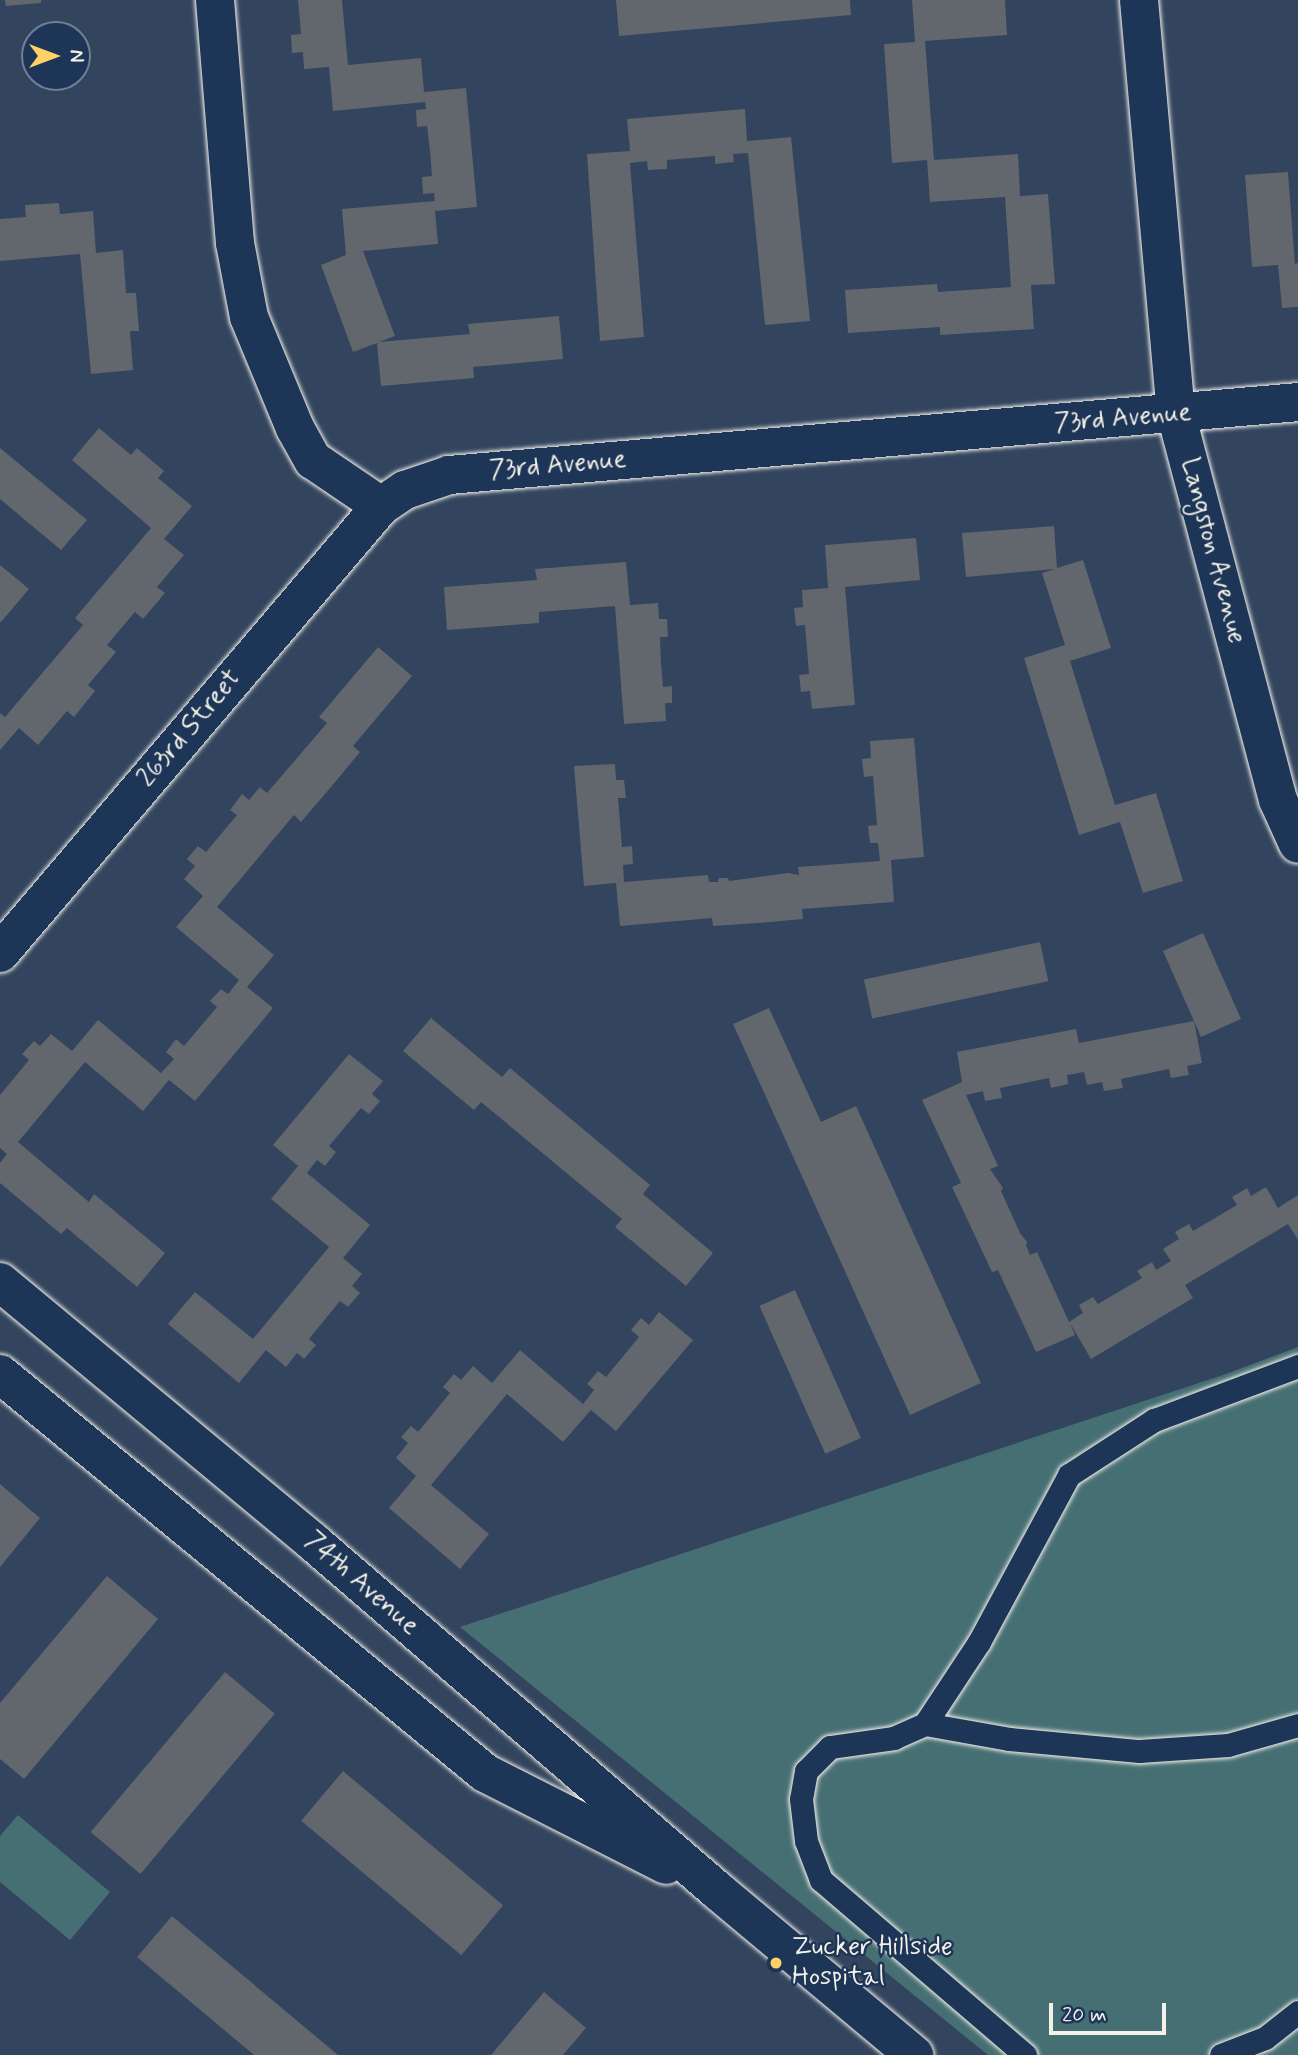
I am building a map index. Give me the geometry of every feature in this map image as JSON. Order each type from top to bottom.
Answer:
[{"type":"street","points":[[215,0],[235,243],[248,317],[295,428],[313,460],[381,506]]},
{"type":"street","name":"Langston Avenue","points":[[1139,0],[1176,414],[1278,800],[1298,844]]},
{"type":"street","name":"73rd Avenue","points":[[381,506],[405,490],[449,475],[1298,402]]},
{"type":"street","name":"263rd Street","points":[[0,953],[381,506]]},
{"type":"street","name":"74th Avenue","points":[[0,1282],[313,1542],[718,1891],[915,2055]]},
{"type":"street","name":"74th Avenue","points":[[0,1374],[485,1773],[718,1891]]},
{"type":"lane","points":[[1026,2055],[821,1880],[806,1842],[801,1799],[806,1771],[831,1747],[894,1738],[925,1724],[979,1642],[1069,1475],[1154,1420],[1298,1366]]},
{"type":"lane","points":[[925,1724],[1009,1739],[1139,1751],[1228,1745],[1298,1725]]},
{"type":"lane","points":[[1221,2055],[1261,2047],[1298,2012]]},
{"type":"green space","points":[[1298,1347],[1298,2055],[988,2055],[460,1627],[1223,1375]]},
{"type":"green space","points":[[18,1815],[110,1892],[70,1940],[0,1882],[0,1836]]},
{"type":"building","points":[[5,0],[41,0],[41,3],[6,6]]},
{"type":"building","points":[[298,0],[342,0],[348,65],[421,58],[424,92],[466,88],[477,207],[435,211],[438,244],[363,251],[395,336],[379,342],[470,334],[468,324],[559,316],[563,359],[473,367],[474,378],[381,386],[377,343],[353,352],[321,265],[346,255],[342,209],[435,201],[434,193],[423,194],[422,177],[432,176],[430,151],[427,126],[417,127],[416,110],[426,109],[425,102],[333,111],[329,67],[304,69],[303,52],[292,53],[291,35],[301,34]]},
{"type":"building","points":[[616,0],[850,0],[851,15],[619,36]]},
{"type":"building","points":[[912,0],[1005,0],[1007,35],[925,41],[934,160],[1018,154],[1020,196],[1048,194],[1055,284],[1031,285],[1034,329],[940,335],[940,327],[848,333],[845,290],[937,284],[938,292],[1011,287],[1005,197],[930,202],[927,160],[892,163],[884,44],[915,42]]},
{"type":"building","points":[[745,109],[747,141],[791,137],[810,321],[765,325],[748,153],[733,154],[734,162],[715,164],[715,156],[667,160],[667,169],[648,170],[647,161],[630,163],[644,337],[600,341],[587,154],[630,151],[627,119]]},
{"type":"building","points":[[1288,172],[1295,264],[1298,263],[1298,307],[1282,308],[1278,265],[1252,267],[1245,175]]},
{"type":"building","points":[[59,203],[60,214],[93,211],[96,253],[123,250],[126,293],[136,293],[139,331],[130,331],[133,370],[91,374],[80,254],[0,261],[0,219],[26,217],[25,205]]},
{"type":"building","points":[[99,428],[131,455],[137,448],[164,471],[158,478],[192,506],[164,539],[184,555],[157,587],[165,593],[143,619],[135,612],[107,645],[116,652],[88,685],[95,691],[74,717],[67,711],[38,745],[19,728],[0,750],[0,713],[5,717],[83,625],[75,618],[151,528],[72,460]]},
{"type":"building","points":[[0,448],[87,520],[61,550],[0,499]]},
{"type":"building","points":[[1054,526],[1057,568],[1083,560],[1111,648],[1070,661],[1115,805],[1156,793],[1183,881],[1143,893],[1120,822],[1079,835],[1024,658],[1065,645],[1042,573],[1055,569],[966,577],[962,533]]},
{"type":"building","points":[[916,538],[920,580],[845,587],[855,705],[812,709],[810,691],[801,692],[799,675],[809,674],[805,625],[796,626],[794,608],[803,607],[802,590],[828,588],[825,545]]},
{"type":"building","points":[[626,562],[630,605],[658,603],[659,619],[667,619],[668,637],[660,637],[663,687],[672,686],[672,703],[665,703],[666,721],[624,724],[615,606],[539,612],[539,623],[447,630],[444,587],[537,580],[535,569]]},
{"type":"building","points":[[0,565],[29,589],[1,622],[0,621]]},
{"type":"building","points":[[378,647],[412,676],[353,746],[360,752],[331,787],[301,822],[294,815],[217,907],[274,955],[247,987],[273,1008],[195,1101],[169,1080],[143,1111],[85,1062],[18,1142],[89,1202],[94,1194],[165,1253],[137,1287],[67,1228],[61,1234],[0,1183],[0,1163],[7,1154],[0,1148],[0,1095],[29,1060],[22,1054],[34,1041],[40,1046],[51,1034],[72,1051],[98,1020],[161,1073],[174,1059],[166,1052],[176,1039],[184,1046],[217,1007],[210,1001],[221,989],[228,994],[239,980],[176,927],[203,896],[184,879],[195,866],[187,859],[198,846],[206,852],[237,815],[230,810],[242,794],[249,800],[260,787],[267,793],[327,723],[319,717]]},
{"type":"building","points":[[914,738],[924,857],[891,860],[894,902],[802,909],[803,919],[758,923],[713,926],[712,918],[620,926],[616,883],[584,886],[574,766],[615,764],[616,780],[624,780],[626,798],[618,798],[622,847],[632,846],[633,864],[623,865],[624,882],[708,875],[709,882],[718,882],[719,878],[728,878],[729,881],[788,873],[799,875],[798,867],[880,861],[878,843],[870,843],[868,826],[877,825],[873,776],[864,777],[862,759],[871,758],[870,741]]},
{"type":"building","points":[[1203,933],[1241,1019],[1201,1037],[1163,951]]},
{"type":"building","points":[[1040,942],[1048,981],[872,1019],[864,979]]},
{"type":"building","points":[[769,1008],[821,1122],[856,1106],[981,1383],[910,1415],[733,1024]]},
{"type":"building","points":[[431,1018],[502,1077],[510,1068],[650,1185],[643,1194],[713,1253],[686,1286],[615,1227],[622,1219],[481,1102],[474,1110],[403,1051]]},
{"type":"building","points":[[1194,1021],[1202,1063],[1187,1066],[1189,1075],[1171,1078],[1169,1069],[1121,1079],[1123,1088],[1104,1091],[1102,1082],[1087,1085],[1084,1072],[1067,1075],[1068,1084],[1051,1088],[1049,1078],[1000,1088],[1002,1098],[985,1101],[983,1091],[966,1095],[998,1166],[990,1169],[1003,1188],[1001,1191],[1020,1233],[1027,1242],[1030,1255],[1037,1252],[1069,1322],[1083,1313],[1079,1305],[1093,1297],[1098,1304],[1142,1278],[1137,1271],[1152,1262],[1156,1270],[1171,1261],[1163,1249],[1179,1239],[1175,1232],[1189,1224],[1193,1231],[1237,1205],[1232,1197],[1247,1188],[1251,1196],[1266,1187],[1278,1208],[1298,1195],[1298,1240],[1288,1224],[1185,1285],[1193,1298],[1091,1359],[1070,1323],[1075,1335],[1036,1352],[998,1270],[992,1272],[952,1187],[961,1183],[922,1100],[962,1082],[957,1052],[1076,1029],[1079,1043]]},
{"type":"building","points":[[349,1054],[383,1081],[372,1094],[380,1101],[369,1114],[361,1108],[329,1146],[336,1152],[325,1166],[317,1160],[307,1173],[370,1225],[343,1258],[362,1274],[352,1286],[360,1293],[348,1307],[340,1301],[309,1339],[316,1345],[304,1359],[297,1353],[286,1367],[266,1350],[239,1383],[168,1324],[195,1292],[253,1339],[329,1247],[271,1199],[298,1166],[273,1145]]},
{"type":"building","points":[[795,1290],[861,1438],[825,1454],[759,1306]]},
{"type":"building","points":[[659,1312],[693,1340],[616,1431],[591,1410],[563,1442],[507,1394],[431,1485],[489,1534],[460,1569],[389,1508],[416,1476],[396,1458],[408,1443],[401,1437],[411,1426],[418,1432],[450,1393],[443,1387],[454,1374],[461,1380],[473,1366],[492,1383],[520,1350],[583,1404],[594,1390],[587,1384],[598,1371],[606,1377],[639,1337],[631,1330],[641,1318],[649,1325]]},
{"type":"building","points":[[0,1484],[40,1518],[0,1567]]},
{"type":"building","points":[[107,1576],[158,1619],[24,1779],[0,1759],[0,1703]]},
{"type":"building","points":[[225,1672],[275,1714],[140,1874],[91,1832]]},
{"type":"building","points":[[343,1771],[503,1905],[461,1955],[301,1821]]},
{"type":"building","points":[[172,1916],[338,2055],[254,2055],[137,1957]]},
{"type":"building","points":[[544,1992],[586,2028],[563,2055],[491,2055]]},
{"type":"place","name":"Zucker Hillside Hospital","points":[[776,1963]]}]
